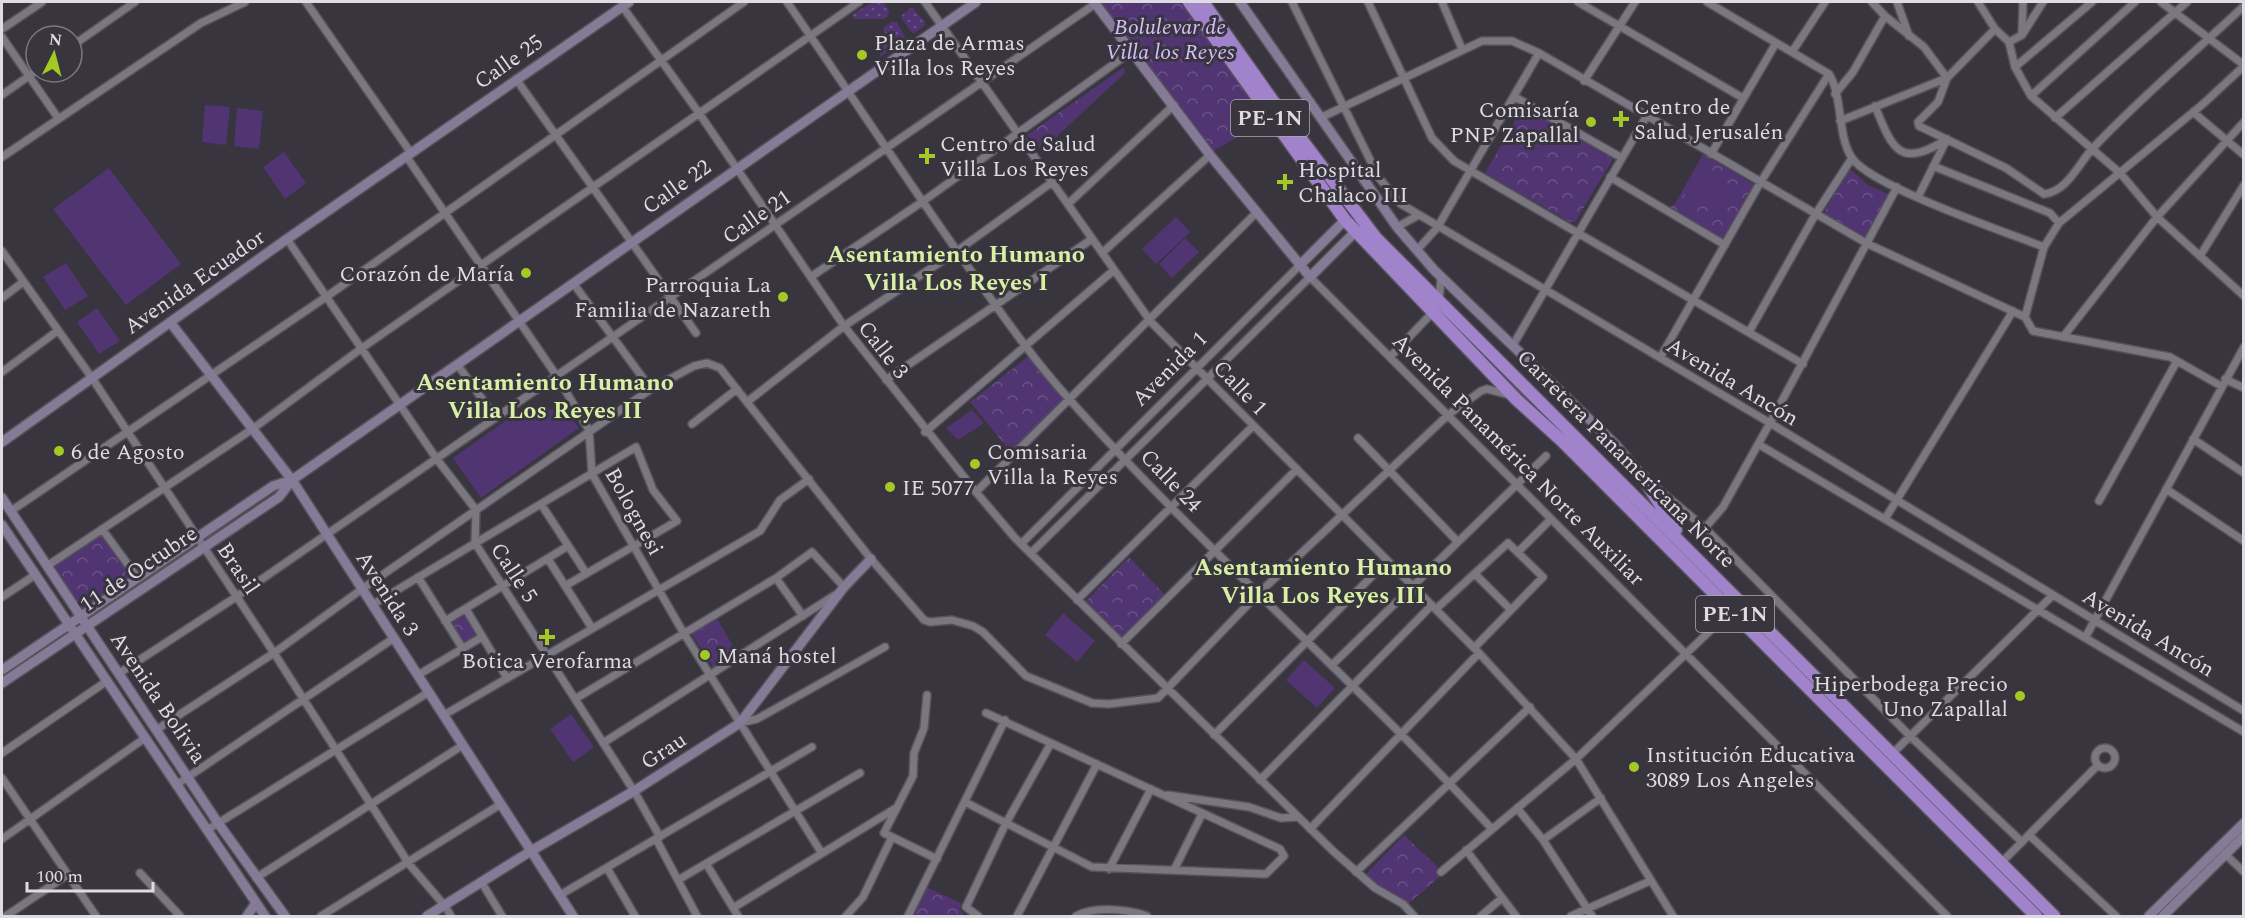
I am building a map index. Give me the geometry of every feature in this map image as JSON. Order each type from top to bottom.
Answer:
[{"type":"highway","name":"Carretera Panamericana Norte","points":[[1189,2],[1355,232],[1687,549],[2054,916]]},
{"type":"highway","name":"Carretera Panamericana Norte","points":[[1203,2],[1358,217],[1516,399],[1562,441],[2036,916]]},
{"type":"highway","points":[[1642,476],[1687,549]]},
{"type":"street","points":[[2,29],[42,2]]},
{"type":"street","points":[[84,38],[135,2]]},
{"type":"street","points":[[2,157],[201,23],[245,2]]},
{"type":"street","name":"Bolognesi","points":[[306,2],[445,213],[556,375],[589,430],[592,474],[683,632],[821,852]]},
{"type":"street","points":[[11,511],[326,297],[744,2]]},
{"type":"street","name":"Calle 24","points":[[787,2],[922,202],[995,305],[1026,348],[1068,398],[1215,551],[1353,685],[1492,829]]},
{"type":"street","points":[[47,566],[251,430],[362,348],[859,2]]},
{"type":"street","name":"Calle 1","points":[[926,2],[1051,183],[1149,319],[1477,650],[1576,759],[1673,916]]},
{"type":"street","name":"Calle 22","points":[[400,404],[630,241],[976,2]]},
{"type":"street","points":[[1240,2],[1397,227],[1441,277],[1615,444],[1642,476],[1705,528],[1910,736],[2022,843]]},
{"type":"street","name":"Avenida Ancón","points":[[1292,2],[1379,178],[1401,204],[1417,216],[1770,423],[2244,711]]},
{"type":"street","points":[[1368,2],[1432,138],[1448,156],[1803,364]]},
{"type":"street","points":[[1442,2],[1462,49]]},
{"type":"street","points":[[1578,2],[1743,98]]},
{"type":"street","points":[[1584,81],[1635,2]]},
{"type":"street","points":[[1707,2],[1829,74],[1840,121],[1852,158],[1866,171],[1918,197],[2044,247]]},
{"type":"street","points":[[1792,52],[1825,2]]},
{"type":"street","points":[[1872,2],[1908,36],[1924,47],[1947,78]]},
{"type":"street","points":[[1897,2],[1908,36]]},
{"type":"street","points":[[1978,2],[1995,29],[2009,42],[2015,67],[2031,96],[2121,174],[2157,217],[2244,296]]},
{"type":"street","points":[[2022,35],[2023,2]]},
{"type":"street","points":[[2009,42],[2022,35],[2043,2]]},
{"type":"street","points":[[2015,67],[2025,56],[2092,2]]},
{"type":"street","points":[[2031,96],[2135,2]]},
{"type":"street","points":[[2025,317],[2044,247],[2059,223],[2121,174],[2244,66],[2161,2]]},
{"type":"street","points":[[2055,118],[2187,2]]},
{"type":"street","name":"Avenida Panamérica Norte Auxiliar","points":[[1095,3],[1210,155],[1299,266],[1947,916]]},
{"type":"street","name":"Calle 21","points":[[118,674],[236,597],[1095,3]]},
{"type":"street","name":"Calle 25","points":[[408,155],[625,4]]},
{"type":"street","name":"Calle 3","points":[[625,4],[844,326],[925,432],[976,492],[1030,554],[1310,829],[1375,888],[1403,904],[1414,916]]},
{"type":"street","points":[[1995,29],[1947,78],[1938,102],[1918,122],[1919,126],[2006,168],[2044,194],[2052,194],[2064,184],[2092,149],[2244,6]]},
{"type":"street","points":[[1835,94],[1853,72],[1885,16]]},
{"type":"street","points":[[2,37],[24,71]]},
{"type":"street","points":[[1320,118],[1462,49],[1482,41],[1500,39],[1512,41],[1539,53],[1868,244],[2025,317],[2033,331],[2170,357],[2223,383],[2244,388]]},
{"type":"street","points":[[1711,154],[1776,43]]},
{"type":"street","points":[[812,276],[922,202],[1132,51]]},
{"type":"street","points":[[1417,250],[1437,228],[1539,53]]},
{"type":"street","points":[[1660,358],[1760,183],[1829,74]]},
{"type":"street","points":[[1840,121],[1947,78]]},
{"type":"street","points":[[516,79],[696,333]]},
{"type":"street","points":[[2,95],[24,80]]},
{"type":"street","points":[[33,84],[58,118]]},
{"type":"street","points":[[1515,97],[1622,158]]},
{"type":"street","points":[[1068,204],[1174,105]]},
{"type":"street","points":[[1875,106],[1888,139],[1895,149],[1904,154],[1931,149],[1947,139]]},
{"type":"street","points":[[2193,112],[2244,155]]},
{"type":"street","points":[[1514,345],[1646,117]]},
{"type":"street","points":[[2063,337],[2157,217],[2244,122]]},
{"type":"street","points":[[1918,197],[1947,139]]},
{"type":"street","name":"Avenida Ecuador","points":[[2,442],[408,155]]},
{"type":"street","points":[[1102,253],[1210,155]]},
{"type":"street","points":[[1749,332],[1815,215],[1852,158]]},
{"type":"street","points":[[1933,166],[2050,213],[2059,223]]},
{"type":"street","points":[[1610,177],[1725,245]]},
{"type":"street","points":[[747,402],[844,326],[957,251],[1051,183]]},
{"type":"street","points":[[2200,256],[2244,185]]},
{"type":"street","points":[[1705,528],[1723,507],[1803,364],[1897,187]]},
{"type":"street","points":[[976,492],[1256,213]]},
{"type":"street","points":[[1397,227],[1417,216]]},
{"type":"street","name":"Avenida 1","points":[[1021,544],[1345,220]]},
{"type":"street","name":"Avenida 1","points":[[1030,554],[1355,232]]},
{"type":"street","points":[[886,380],[1092,238]]},
{"type":"street","points":[[287,239],[436,458],[476,510]]},
{"type":"street","name":"Brasil","points":[[2,251],[56,332],[92,378],[126,433],[274,653],[409,864],[446,906],[451,916]]},
{"type":"street","points":[[925,432],[1026,348],[1114,270]]},
{"type":"street","points":[[1390,357],[1436,307],[1441,277]]},
{"type":"street","points":[[2,298],[23,282]]},
{"type":"street","points":[[573,283],[651,389]]},
{"type":"street","points":[[1885,519],[2013,311]]},
{"type":"street","name":"Avenida 3","points":[[170,322],[251,430],[292,480],[573,916]]},
{"type":"street","points":[[2,372],[56,332]]},
{"type":"street","points":[[2085,638],[2244,347]]},
{"type":"street","points":[[2099,501],[2177,361]]},
{"type":"street","points":[[156,730],[274,653],[589,430],[651,389],[694,366],[707,363],[720,368],[871,559],[924,620],[930,622],[952,620],[973,626],[983,632],[1026,676],[1092,703],[1145,701],[1158,698],[1259,593],[1448,416],[1476,394],[1487,389],[1500,391],[1516,399]]},
{"type":"street","points":[[457,364],[495,417]]},
{"type":"street","points":[[692,424],[737,389]]},
{"type":"street","name":"11 de Octubre","points":[[2,683],[279,497],[292,480],[400,404]]},
{"type":"street","points":[[1077,600],[1253,426]]},
{"type":"street","points":[[1358,438],[1458,542]]},
{"type":"street","points":[[2193,439],[2244,473]]},
{"type":"street","name":"Avenida Ancón","points":[[1758,444],[2244,732]]},
{"type":"street","points":[[372,605],[636,447],[653,490],[677,521],[632,545],[566,586]]},
{"type":"street","points":[[1332,665],[1546,456]]},
{"type":"street","points":[[1121,644],[1297,469]]},
{"type":"street","points":[[444,715],[760,531],[780,501],[809,479]]},
{"type":"street","name":"11 de Octubre","points":[[2,670],[273,486],[292,480]]},
{"type":"street","points":[[2166,489],[2244,542]]},
{"type":"street","name":"Avenida Bolivia","points":[[2,498],[218,823],[285,916]]},
{"type":"street","points":[[541,504],[586,573]]},
{"type":"street","name":"Calle 5","points":[[476,510],[475,543],[634,791],[698,916]]},
{"type":"street","points":[[1518,552],[1551,519]]},
{"type":"street","name":"Avenida Bolivia","points":[[2,525],[265,916]]},
{"type":"street","points":[[102,530],[137,578]]},
{"type":"street","points":[[1260,780],[1434,607],[1475,574],[1508,543],[1544,577],[1310,829]]},
{"type":"street","points":[[445,621],[503,588],[568,546]]},
{"type":"street","points":[[575,699],[776,578],[812,552],[842,589],[603,743]]},
{"type":"street","points":[[548,559],[592,628]]},
{"type":"street","name":"Grau","points":[[427,916],[531,851],[634,791],[740,723],[842,589],[871,559]]},
{"type":"street","points":[[1214,735],[1378,570]]},
{"type":"street","points":[[1475,574],[1511,610]]},
{"type":"street","points":[[2,597],[35,575]]},
{"type":"street","points":[[418,578],[464,649]]},
{"type":"street","points":[[776,578],[802,616]]},
{"type":"street","points":[[1892,754],[2054,595]]},
{"type":"street","points":[[466,609],[507,678]]},
{"type":"street","points":[[1441,872],[1576,759],[1714,627],[1740,620]]},
{"type":"street","points":[[418,675],[482,637]]},
{"type":"street","points":[[176,785],[394,638]]},
{"type":"street","points":[[740,723],[757,719],[885,647]]},
{"type":"street","points":[[2,753],[107,681]]},
{"type":"street","points":[[207,830],[429,692]]},
{"type":"street","points":[[927,694],[924,728],[915,753],[913,776],[884,833],[937,859]]},
{"type":"street","points":[[1356,872],[1530,707]]},
{"type":"street","points":[[965,802],[1005,825],[1092,867],[1266,874],[1284,856],[1280,849],[987,713]]},
{"type":"street","points":[[908,916],[1005,720]]},
{"type":"street","points":[[2,839],[145,738]]},
{"type":"street","points":[[978,916],[966,907],[1005,825],[1051,742]]},
{"type":"street","points":[[256,878],[463,745]]},
{"type":"street","points":[[560,895],[812,747]]},
{"type":"street","points":[[1017,916],[1097,764]]},
{"type":"street","points":[[2001,863],[2098,765]]},
{"type":"street","points":[[678,880],[860,773]]},
{"type":"street","points":[[2,778],[96,916]]},
{"type":"street","points":[[1109,869],[1151,789]]},
{"type":"street","points":[[1160,794],[1249,807],[1281,818],[1298,817]]},
{"type":"street","points":[[1543,840],[1601,798]]},
{"type":"street","points":[[321,916],[409,864],[501,804]]},
{"type":"street","points":[[733,908],[898,806]]},
{"type":"street","points":[[1517,808],[1543,840],[1592,916]]},
{"type":"street","points":[[1174,870],[1202,814]]},
{"type":"street","points":[[2149,916],[2244,823]]},
{"type":"street","points":[[2029,835],[2115,916]]},
{"type":"street","points":[[2163,916],[2244,836]]},
{"type":"street","points":[[846,916],[863,897],[892,837]]},
{"type":"street","points":[[1466,850],[1516,916]]},
{"type":"street","points":[[2225,854],[2244,872]]},
{"type":"street","points":[[707,865],[738,916]]},
{"type":"street","points":[[607,868],[635,916]]},
{"type":"street","points":[[140,873],[180,916]]},
{"type":"street","points":[[6,916],[67,875]]},
{"type":"street","points":[[1571,916],[1650,881]]},
{"type":"street","points":[[482,883],[502,916]]},
{"type":"street","points":[[1481,916],[1502,898]]},
{"type":"street","points":[[247,916],[256,903]]},
{"type":"street","points":[[1076,916],[1084,912],[1148,916]]},
{"type":"green space","points":[[872,2],[883,2],[889,11],[888,16],[884,19],[854,19],[852,15]]},
{"type":"green space","name":"Bolulevar de Villa los Reyes","points":[[1101,2],[1183,2],[1266,121],[1213,151]]},
{"type":"green space","points":[[912,7],[925,22],[925,25],[913,34],[902,19],[902,15]]},
{"type":"green space","points":[[892,22],[897,22],[906,39],[879,58],[886,35],[883,28]]},
{"type":"green space","points":[[1124,67],[1125,73],[1042,150],[1027,135]]},
{"type":"green space","points":[[205,105],[230,107],[226,145],[202,142]]},
{"type":"green space","points":[[1524,105],[1613,159],[1575,222],[1570,222],[1485,173]]},
{"type":"green space","points":[[237,108],[263,111],[259,149],[234,146]]},
{"type":"green space","points":[[284,152],[306,183],[285,199],[263,167]]},
{"type":"green space","points":[[1703,154],[1753,184],[1754,189],[1724,240],[1669,207],[1675,204]]},
{"type":"green space","points":[[109,168],[181,264],[126,305],[53,209]]},
{"type":"green space","points":[[1697,169],[1734,189],[1721,213],[1684,194]]},
{"type":"green space","points":[[1850,169],[1868,185],[1890,195],[1866,237],[1823,214]]},
{"type":"green space","points":[[1176,217],[1190,232],[1156,264],[1142,249]]},
{"type":"green space","points":[[1185,238],[1199,252],[1172,278],[1159,264]]},
{"type":"green space","points":[[66,263],[88,296],[65,310],[43,277]]},
{"type":"green space","points":[[97,308],[120,341],[99,354],[77,322]]},
{"type":"green space","points":[[1030,355],[1064,399],[1010,451],[970,402]]},
{"type":"green space","points":[[557,397],[579,428],[481,498],[453,458],[529,404],[552,410]]},
{"type":"green space","points":[[972,410],[984,423],[958,440],[946,428]]},
{"type":"green space","points":[[103,534],[131,575],[85,608],[79,607],[55,571],[56,564]]},
{"type":"green space","points":[[1129,557],[1166,596],[1122,639],[1086,601]]},
{"type":"green space","points":[[1063,613],[1095,641],[1077,662],[1045,635]]},
{"type":"green space","points":[[466,614],[480,638],[466,647],[451,623]]},
{"type":"green space","points":[[716,617],[738,655],[715,669],[690,632]]},
{"type":"green space","points":[[1304,660],[1335,688],[1317,708],[1286,680]]},
{"type":"green space","points":[[571,714],[594,747],[573,762],[550,729]]},
{"type":"green space","points":[[1404,835],[1444,873],[1408,904],[1364,876]]},
{"type":"green space","points":[[926,887],[961,903],[960,910],[965,916],[911,916]]},
{"type":"place","name":"Plaza de Armas Villa los Reyes","points":[[862,55]]},
{"type":"place","name":"Centro de Salud Jerusalén","points":[[1621,119]]},
{"type":"place","name":"Comisaría PNP Zapallal","points":[[1591,122]]},
{"type":"place","name":"Centro de Salud Villa Los Reyes","points":[[927,156]]},
{"type":"place","name":"Hospital Chalaco III","points":[[1285,182]]},
{"type":"place","name":"Corazón de María","points":[[526,273]]},
{"type":"place","name":"Parroquia La Familia de Nazareth","points":[[783,297]]},
{"type":"place","name":"6 de Agosto","points":[[59,451]]},
{"type":"place","name":"Comisaria Villa la Reyes","points":[[975,464]]},
{"type":"place","name":"IE 5077","points":[[890,487]]},
{"type":"place","name":"Botica Verofarma","points":[[547,637]]},
{"type":"place","name":"Maná hostel","points":[[705,655]]},
{"type":"place","name":"Hiperbodega Precio Uno Zapallal","points":[[2020,696]]},
{"type":"place","name":"Institución Educativa 3089 Los Angeles","points":[[1634,767]]},
{"type":"district","name":"Asentamiento Humano Villa Los Reyes I","points":[[956,268]]},
{"type":"district","name":"Asentamiento Humano Villa Los Reyes II","points":[[545,396]]},
{"type":"district","name":"Asentamiento Humano Villa Los Reyes III","points":[[1323,581]]}]
